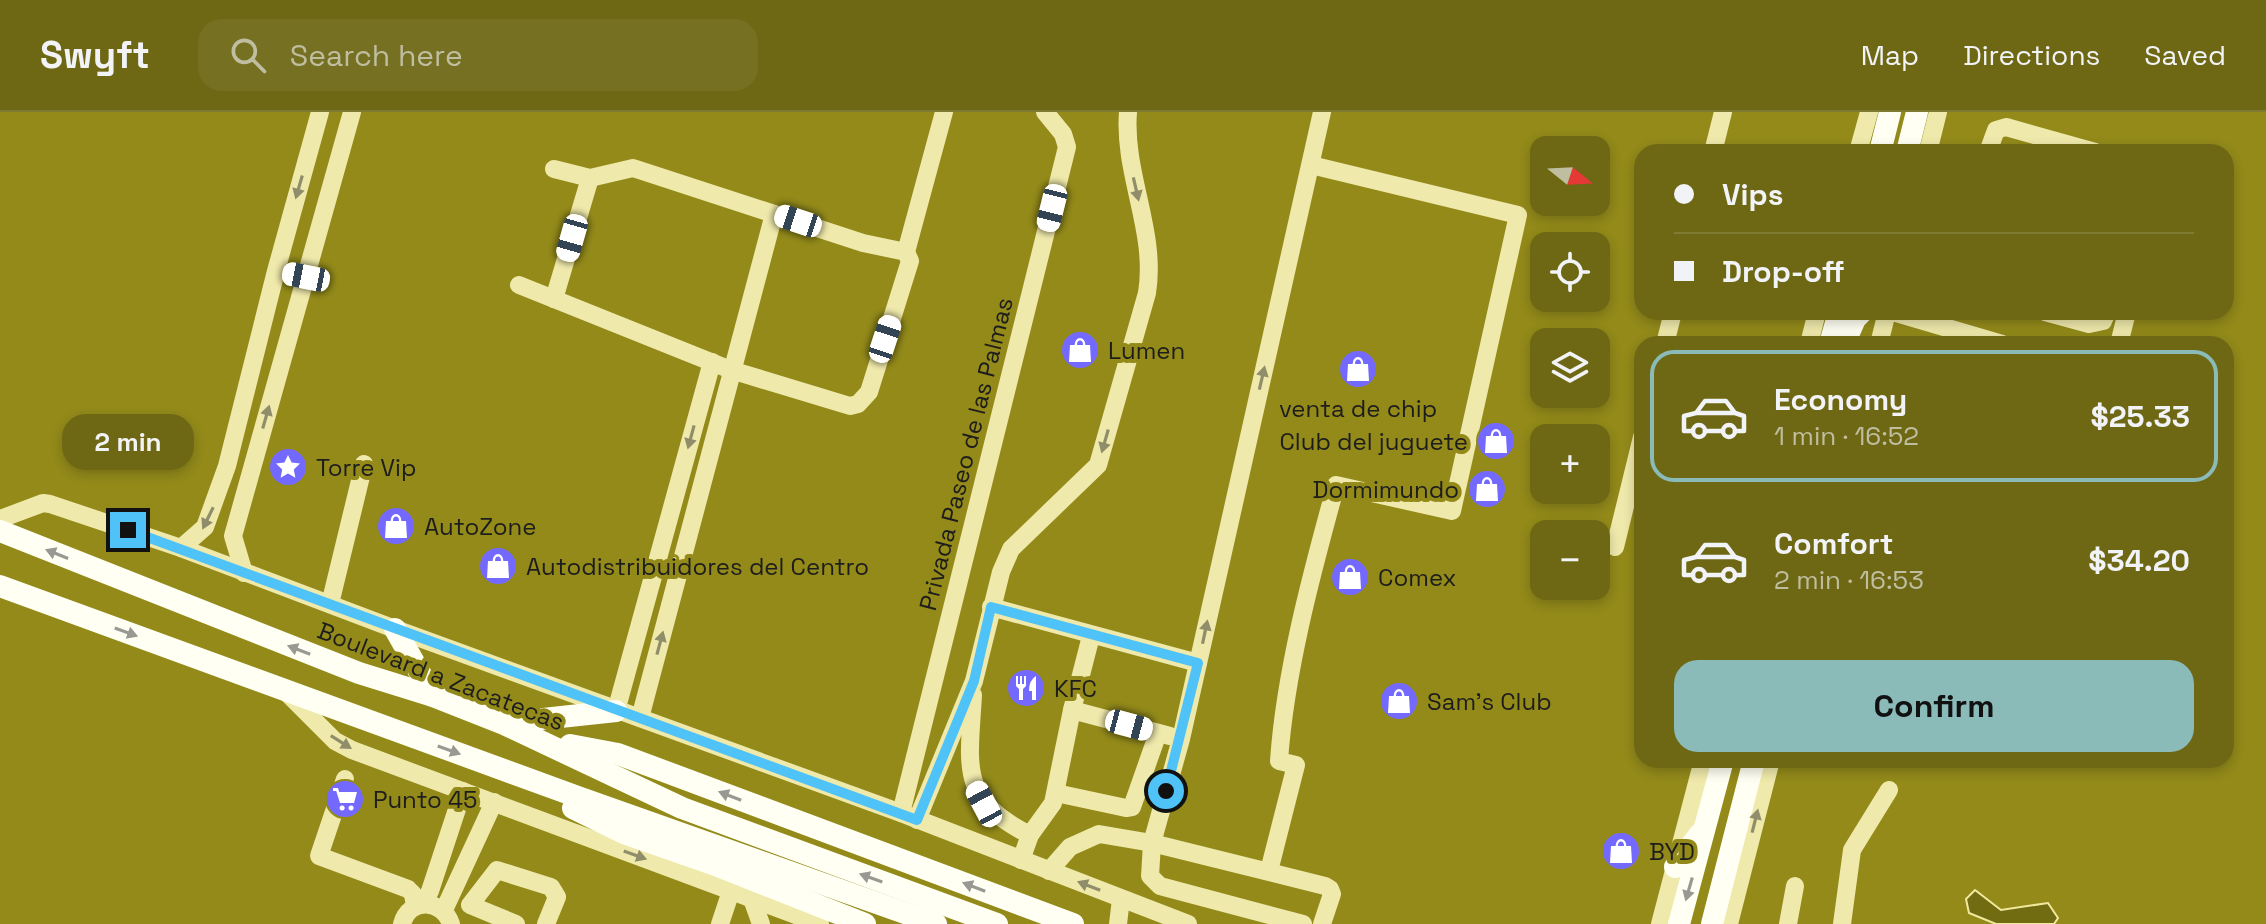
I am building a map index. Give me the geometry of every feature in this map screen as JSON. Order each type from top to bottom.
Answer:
[{"type":"main road","points":[[1882,144],[1890,112]]},
{"type":"main road","points":[[1896,144],[1897,112]]},
{"type":"main road","points":[[1909,144],[1917,112]]},
{"type":"main road","name":"Boulevard a Zacatecas","points":[[0,531],[359,673],[433,696],[504,724],[682,808],[997,924]]},
{"type":"main road","points":[[0,586],[936,924]]},
{"type":"main road","points":[[395,629],[433,696]]},
{"type":"main road","points":[[504,724],[616,711]]},
{"type":"main road","points":[[545,741],[618,754],[1073,924]]},
{"type":"main road","points":[[478,761],[611,836],[755,891],[865,924]]},
{"type":"main road","points":[[1679,924],[1721,768]]},
{"type":"main road","points":[[1712,924],[1752,768]]},
{"type":"main road","points":[[1758,768],[1765,784]]},
{"type":"main road","points":[[1675,867],[1707,823]]},
{"type":"street","points":[[181,548],[205,527],[227,466],[320,112]]},
{"type":"street","points":[[244,573],[233,536],[352,112]]},
{"type":"street","points":[[519,285],[731,370],[850,406],[858,404],[869,392],[910,261],[906,252],[944,112]]},
{"type":"street","name":"Privada Paseo de las Palmas","points":[[909,816],[1067,147],[1063,134],[1045,112]]},
{"type":"street","points":[[1030,835],[999,819],[984,804],[974,786],[969,752],[974,681],[991,607],[1011,549],[1098,465],[1147,293],[1149,252],[1126,143],[1128,112]]},
{"type":"street","points":[[1303,924],[1160,886],[1150,876],[1152,843],[1181,739],[1322,112]]},
{"type":"street","points":[[1715,144],[1723,112]]},
{"type":"street","points":[[1860,144],[1869,112]]},
{"type":"street","points":[[1930,144],[1938,112]]},
{"type":"street","points":[[1991,144],[1996,130],[2006,127],[2067,144]]},
{"type":"street","points":[[1269,871],[1296,765],[1279,761],[1282,716],[1336,485],[1452,511],[1518,215],[1311,165]]},
{"type":"street","points":[[554,169],[590,178],[633,168],[863,243],[906,252]]},
{"type":"street","points":[[554,299],[590,178]]},
{"type":"street","points":[[640,718],[774,214]]},
{"type":"street","points":[[276,271],[306,277]]},
{"type":"street","points":[[1947,320],[1984,336]]},
{"type":"street","points":[[2074,320],[2089,324],[2103,320]]},
{"type":"street","points":[[616,711],[712,362]]},
{"type":"street","points":[[330,604],[364,464]]},
{"type":"street","points":[[227,466],[239,481],[247,482]]},
{"type":"street","points":[[1615,547],[1634,470]]},
{"type":"street","points":[[0,519],[43,503],[50,504],[181,548],[616,711],[909,816],[1121,899],[1142,916],[1188,924]]},
{"type":"street","points":[[665,533],[687,539]]},
{"type":"street","points":[[991,607],[1198,663]]},
{"type":"street","points":[[1021,860],[1030,835],[1046,815],[1056,793],[1072,710],[1091,636]]},
{"type":"street","points":[[909,816],[974,681]]},
{"type":"street","points":[[284,690],[335,741],[494,802],[611,836],[731,891],[755,891],[820,924]]},
{"type":"street","points":[[1072,710],[1181,739]]},
{"type":"street","points":[[1056,793],[1132,807],[1158,733]]},
{"type":"street","points":[[1660,924],[1701,768]]},
{"type":"street","points":[[1729,924],[1769,768]]},
{"type":"street","points":[[345,779],[319,856],[408,889],[419,905]]},
{"type":"street","points":[[1842,924],[1852,850],[1889,790]]},
{"type":"street","points":[[402,924],[404,916],[419,905],[430,891],[463,791]]},
{"type":"street","points":[[448,918],[494,802]]},
{"type":"street","points":[[1049,871],[1070,847],[1099,834],[1152,843],[1330,889],[1332,894],[1322,924]]},
{"type":"street","points":[[448,918],[470,905],[494,873],[501,870],[551,887],[557,897],[546,924]]},
{"type":"street","points":[[1788,924],[1795,886]]},
{"type":"street","points":[[720,924],[731,891]]},
{"type":"street","points":[[755,891],[761,923],[781,924]]},
{"type":"street","points":[[1118,924],[1121,899]]},
{"type":"street","points":[[419,905],[434,904],[448,918]]},
{"type":"street","points":[[470,905],[516,924]]},
{"type":"shaded area","points":[[1975,890],[2001,910],[2048,903],[2058,918],[2054,924],[1996,924],[1969,913],[1966,899]]},
{"type":"place","name":"Lumen","points":[[1080,350]]},
{"type":"place","name":"venta de chip","points":[[1358,369]]},
{"type":"place","name":"Club del juguete","points":[[1496,441]]},
{"type":"place","name":"Torre Vip","points":[[288,467]]},
{"type":"place","name":"Dormimundo","points":[[1487,489]]},
{"type":"place","name":"AutoZone","points":[[396,526]]},
{"type":"place","name":"Autodistribuidores del Centro","points":[[498,566]]},
{"type":"place","name":"Comex","points":[[1350,577]]},
{"type":"place","name":"KFC","points":[[1026,688]]},
{"type":"place","name":"Sam's Club","points":[[1399,701]]},
{"type":"place","name":"Punto 45","points":[[345,799]]},
{"type":"place","name":"BYD","points":[[1621,851]]},
{"type":"route","points":[[128,530],[917,820],[974,681],[991,607],[1198,663],[1166,791]]}]
